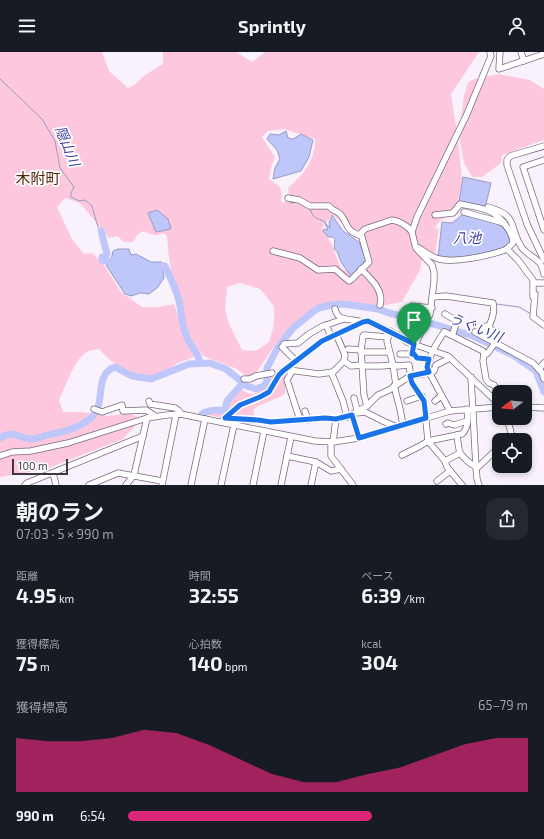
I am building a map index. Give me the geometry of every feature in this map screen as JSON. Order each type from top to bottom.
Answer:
[{"type":"street","points":[[412,354],[414,344],[424,327],[432,308],[434,272],[432,265],[415,246],[412,232],[417,217],[467,114],[491,56],[490,52]]},
{"type":"street","points":[[500,52],[499,69],[543,54]]},
{"type":"street","points":[[521,52],[524,61]]},
{"type":"street","points":[[544,146],[510,156],[507,160],[507,165],[527,224],[543,261],[544,274]]},
{"type":"street","points":[[544,161],[524,167],[544,230]]},
{"type":"street","points":[[288,198],[299,200],[310,206],[329,206],[332,210],[339,212],[353,233],[361,234]]},
{"type":"street","points":[[415,246],[431,256],[446,260],[466,259],[482,256],[507,249],[513,243],[513,238],[498,215],[487,210],[460,204],[453,213],[435,215]]},
{"type":"street","points":[[487,210],[488,207],[506,214],[511,221],[523,249],[543,261]]},
{"type":"street","points":[[464,212],[504,223]]},
{"type":"street","points":[[361,234],[365,229],[392,220],[396,220],[412,232]]},
{"type":"street","points":[[273,251],[300,258],[318,270],[335,269],[349,281],[369,262],[361,234]]},
{"type":"street","points":[[507,249],[518,260],[533,280],[533,296],[534,294],[535,298],[533,317],[544,325]]},
{"type":"street","points":[[361,269],[379,290],[380,305]]},
{"type":"street","points":[[534,284],[544,283]]},
{"type":"street","points":[[433,297],[446,296],[493,303],[495,311],[489,326],[486,326],[481,335]]},
{"type":"street","points":[[412,306],[432,308]]},
{"type":"street","points":[[335,309],[338,316],[344,319]]},
{"type":"street","points":[[445,314],[457,321],[454,326],[453,333]]},
{"type":"street","points":[[299,358],[295,360],[283,345],[298,343],[309,334],[326,325],[344,319],[361,320],[363,322]]},
{"type":"street","points":[[300,420],[287,380],[290,370],[299,358],[315,345],[334,335],[368,321],[389,334],[406,342],[450,358],[492,398]]},
{"type":"street","points":[[223,420],[240,405],[269,392],[279,375],[290,370],[319,374],[332,372],[344,361],[345,355],[334,335],[326,325]]},
{"type":"street","points":[[484,354],[488,354],[500,336],[498,332],[491,330],[489,326]]},
{"type":"street","points":[[450,411],[427,367],[429,359],[444,332],[482,350],[484,354],[483,361],[486,379],[489,383],[494,385]]},
{"type":"street","points":[[474,332],[528,359],[539,368],[544,379]]},
{"type":"street","points":[[367,406],[364,395],[361,351],[364,335],[389,334]]},
{"type":"street","points":[[389,334],[387,341],[388,352],[393,365],[395,386],[400,409],[400,426]]},
{"type":"street","points":[[348,349],[388,352]]},
{"type":"street","points":[[400,354],[414,354],[417,358],[429,359]]},
{"type":"street","points":[[352,414],[367,406],[378,395],[410,376],[434,371],[436,365],[450,358]]},
{"type":"street","points":[[344,361],[351,366],[409,365],[412,383],[424,401],[428,441],[445,461],[450,471],[462,485]]},
{"type":"street","points":[[539,368],[544,363]]},
{"type":"street","points":[[332,372],[332,376],[343,401],[352,414],[359,438]]},
{"type":"street","points":[[244,379],[250,379],[256,376],[272,373]]},
{"type":"street","points":[[471,378],[470,409],[477,479],[479,485]]},
{"type":"street","points":[[407,401],[422,396]]},
{"type":"street","points":[[435,401],[442,396]]},
{"type":"street","points":[[352,414],[354,398]]},
{"type":"street","points":[[89,485],[118,473],[134,475],[162,483],[178,410],[175,408],[150,404],[149,401]]},
{"type":"street","points":[[94,409],[102,412],[122,405],[122,411],[146,410],[156,416]]},
{"type":"street","points":[[223,420],[234,425],[315,441],[332,442],[359,438],[450,411],[492,407]]},
{"type":"street","points":[[532,407],[544,408]]},
{"type":"street","points":[[402,455],[428,441],[457,435],[464,432],[470,409]]},
{"type":"street","points":[[305,412],[308,420]]},
{"type":"street","points":[[0,456],[12,452],[31,451],[68,443],[156,416],[178,415],[205,419],[258,420],[271,422],[336,419],[365,412],[384,422],[400,426]]},
{"type":"street","points":[[126,485],[134,475],[147,418]]},
{"type":"street","points":[[191,485],[205,419]]},
{"type":"street","points":[[336,419],[332,442],[332,456],[352,483],[345,485]]},
{"type":"street","points":[[446,424],[448,423],[454,425],[467,422]]},
{"type":"street","points":[[222,485],[234,425]]},
{"type":"street","points":[[253,485],[264,431]]},
{"type":"street","points":[[457,435],[460,453],[472,466],[476,468]]},
{"type":"street","points":[[27,484],[143,436]]},
{"type":"street","points":[[281,485],[291,436]]},
{"type":"street","points":[[445,461],[460,453]]},
{"type":"street","points":[[476,468],[492,454]]},
{"type":"street","points":[[287,456],[316,462],[331,471],[341,469]]},
{"type":"street","points":[[311,485],[316,462]]},
{"type":"street","points":[[437,481],[450,471]]},
{"type":"street","points":[[53,473],[56,485]]},
{"type":"shaded area","points":[[0,52],[102,52],[109,71],[128,88],[163,64],[163,52],[236,52],[252,62],[265,52],[479,52],[451,94],[462,179],[457,207],[439,222],[435,228],[439,229],[435,255],[424,250],[420,270],[402,302],[376,307],[347,303],[324,304],[303,316],[277,342],[254,376],[246,376],[237,369],[203,356],[190,338],[172,275],[167,236],[163,233],[153,235],[144,231],[138,234],[133,242],[124,242],[117,236],[109,238],[80,203],[65,198],[57,207],[72,239],[84,254],[92,253],[104,265],[121,292],[142,307],[158,307],[174,304],[184,338],[195,355],[159,374],[148,377],[125,371],[111,361],[99,349],[91,350],[86,353],[80,358],[73,369],[59,400],[63,412],[81,412],[108,416],[130,413],[139,418],[134,427],[123,439],[46,469],[0,477]],"holes":[[[284,129],[315,139],[311,160],[304,172],[288,188],[289,196],[284,203],[281,201],[282,193],[280,187],[269,179],[275,157],[262,137],[268,131]],[[332,214],[358,238],[366,249],[369,261],[359,270],[353,272],[341,269],[331,243],[322,229],[325,223],[331,218]],[[240,283],[260,289],[274,306],[274,325],[269,342],[258,350],[242,350],[229,324],[225,309],[227,287]]]},
{"type":"shaded area","points":[[499,74],[530,80],[544,89],[544,140],[502,155],[501,163],[482,177],[472,177],[464,163],[459,137],[464,95],[468,83],[474,79]]},
{"type":"shaded area","points":[[280,371],[284,373],[286,379],[285,394],[258,406],[253,410],[256,422],[252,423],[207,415],[208,411],[223,409],[239,389],[250,394],[256,393],[266,379]]},
{"type":"water","points":[[286,131],[288,138],[293,139],[301,134],[313,140],[309,157],[301,171],[273,179],[275,168],[280,159],[277,150],[267,139],[270,134],[279,135]]},
{"type":"water","points":[[463,177],[491,183],[485,208],[459,202]]},
{"type":"water","points":[[157,210],[168,219],[171,229],[156,232],[148,213]]},
{"type":"water","points":[[332,215],[343,231],[359,242],[366,260],[351,276],[341,262],[337,251],[334,249],[335,239],[333,237],[328,237],[323,231],[324,229],[328,230],[325,223],[330,228],[329,222]]},
{"type":"water","name":"八池","points":[[462,215],[485,219],[499,225],[508,235],[510,243],[495,252],[476,256],[438,257],[442,222],[452,223]]},
{"type":"water","points":[[118,249],[129,249],[131,255],[136,254],[151,262],[162,262],[164,278],[157,288],[149,294],[140,293],[131,296],[125,294],[106,265],[111,260],[113,251]]},
{"type":"waterway","name":"隠山川","points":[[0,79],[42,119],[55,141],[60,168],[74,187],[71,197],[79,201],[85,200],[92,206],[98,227],[101,231]]},
{"type":"waterway","points":[[290,203],[297,202]]},
{"type":"waterway","points":[[307,207],[313,216],[326,223]]},
{"type":"waterway","name":"隠山川","points":[[101,231],[107,254],[105,257],[102,257],[102,260],[118,263]]},
{"type":"waterway","points":[[154,267],[165,266],[178,297],[184,331],[187,339],[198,356],[200,363]]},
{"type":"waterway","name":"うぐい川","points":[[0,438],[5,435],[12,434],[27,439],[36,439],[70,430],[90,419],[98,407],[104,377],[108,371],[115,367],[132,376],[151,379],[189,364],[210,363],[226,369],[247,386],[256,389],[264,386],[267,381],[267,368],[278,347],[293,328],[314,311],[331,305],[344,304],[378,309],[473,336],[513,355],[536,371],[544,392]]},
{"type":"waterway","points":[[496,304],[519,307],[531,314]]},
{"type":"waterway","points":[[202,414],[210,411],[225,410],[227,401],[243,383]]},
{"type":"district","name":"木附町","points":[[38,178]]},
{"type":"route","points":[[368,321],[399,336],[406,342],[414,344],[412,354],[414,354],[417,358],[429,359],[427,367],[429,372],[410,376],[417,392],[423,398],[426,418],[359,438],[352,415],[336,419],[325,418],[271,422],[225,418],[240,405],[269,392],[279,375],[315,345],[331,336],[363,322],[368,321]]}]
